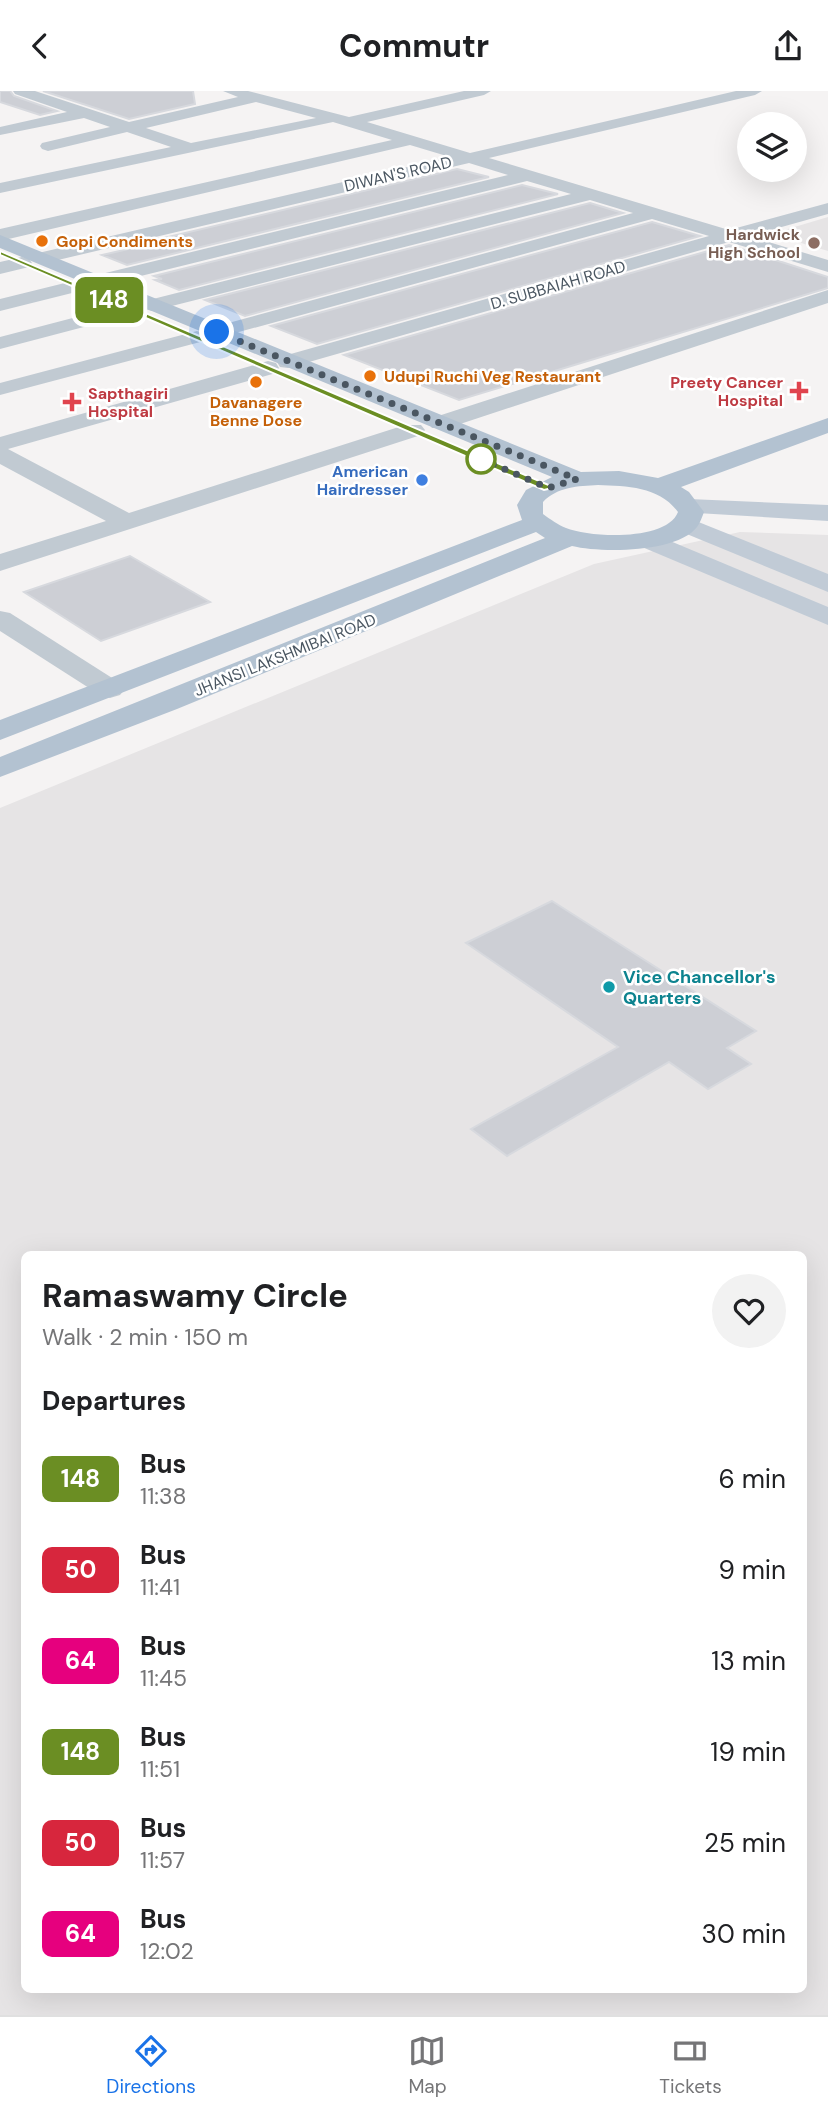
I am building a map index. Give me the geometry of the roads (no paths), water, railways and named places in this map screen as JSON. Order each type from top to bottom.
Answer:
[{"type":"main road","points":[[0,241],[31,260],[278,365],[413,430],[548,488]]},
{"type":"main road","points":[[0,253],[31,260]]},
{"type":"main road","points":[[278,365],[440,423],[577,479]]},
{"type":"main road","points":[[659,486],[828,425]]},
{"type":"main road","points":[[828,513],[687,516],[672,534],[651,541],[596,543],[569,538],[537,523],[530,514],[529,504],[535,495],[548,488],[577,479],[619,478],[659,486],[672,492],[687,516],[828,585]]},
{"type":"main road","name":"JHANSI LAKSHMIBAI ROAD","points":[[0,731],[537,523]]},
{"type":"main road","name":"JHANSI LAKSHMIBAI ROAD","points":[[0,768],[569,538]]},
{"type":"main road","points":[[651,541],[828,617]]},
{"type":"street","points":[[20,91],[216,157]]},
{"type":"street","points":[[230,91],[256,107]]},
{"type":"street","points":[[0,188],[484,91]]},
{"type":"street","name":"DIWAN'S ROAD","points":[[0,268],[755,91]]},
{"type":"street","points":[[395,94],[434,102]]},
{"type":"street","points":[[357,102],[394,111]]},
{"type":"street","points":[[2,130],[119,106]]},
{"type":"street","points":[[48,146],[126,127],[256,107],[295,108],[593,194],[828,266]]},
{"type":"street","points":[[26,112],[52,121]]},
{"type":"street","points":[[0,172],[231,121]]},
{"type":"street","points":[[330,138],[370,128]]},
{"type":"street","points":[[2,130],[80,155]]},
{"type":"street","points":[[0,235],[410,141]]},
{"type":"street","points":[[241,166],[320,193]]},
{"type":"street","points":[[0,305],[528,175]]},
{"type":"street","points":[[0,343],[593,194]]},
{"type":"street","name":"D. SUBBAIAH ROAD","points":[[0,444],[828,208]]},
{"type":"street","points":[[1,389],[653,213]]},
{"type":"street","points":[[440,423],[828,296]]},
{"type":"street","points":[[1,389],[71,424]]},
{"type":"street","points":[[0,563],[413,430]]},
{"type":"street","points":[[0,454],[127,522]]},
{"type":"street","points":[[0,535],[30,553]]},
{"type":"street","points":[[0,619],[110,689]]},
{"type":"place","name":"Gopi Condiments","points":[[42,241]]},
{"type":"place","name":"Hardwick High School","points":[[814,243]]},
{"type":"place","name":"Udupi Ruchi Veg Restaurant","points":[[370,376]]},
{"type":"place","name":"Davanagere Benne Dose","points":[[256,382]]},
{"type":"place","name":"Preety Cancer Hospital","points":[[799,391]]},
{"type":"place","name":"Sapthagiri Hospital","points":[[72,402]]},
{"type":"place","name":"American Hairdresser","points":[[422,480]]},
{"type":"place","name":"Vice Chancellor's Quarters","points":[[609,987]]}]
